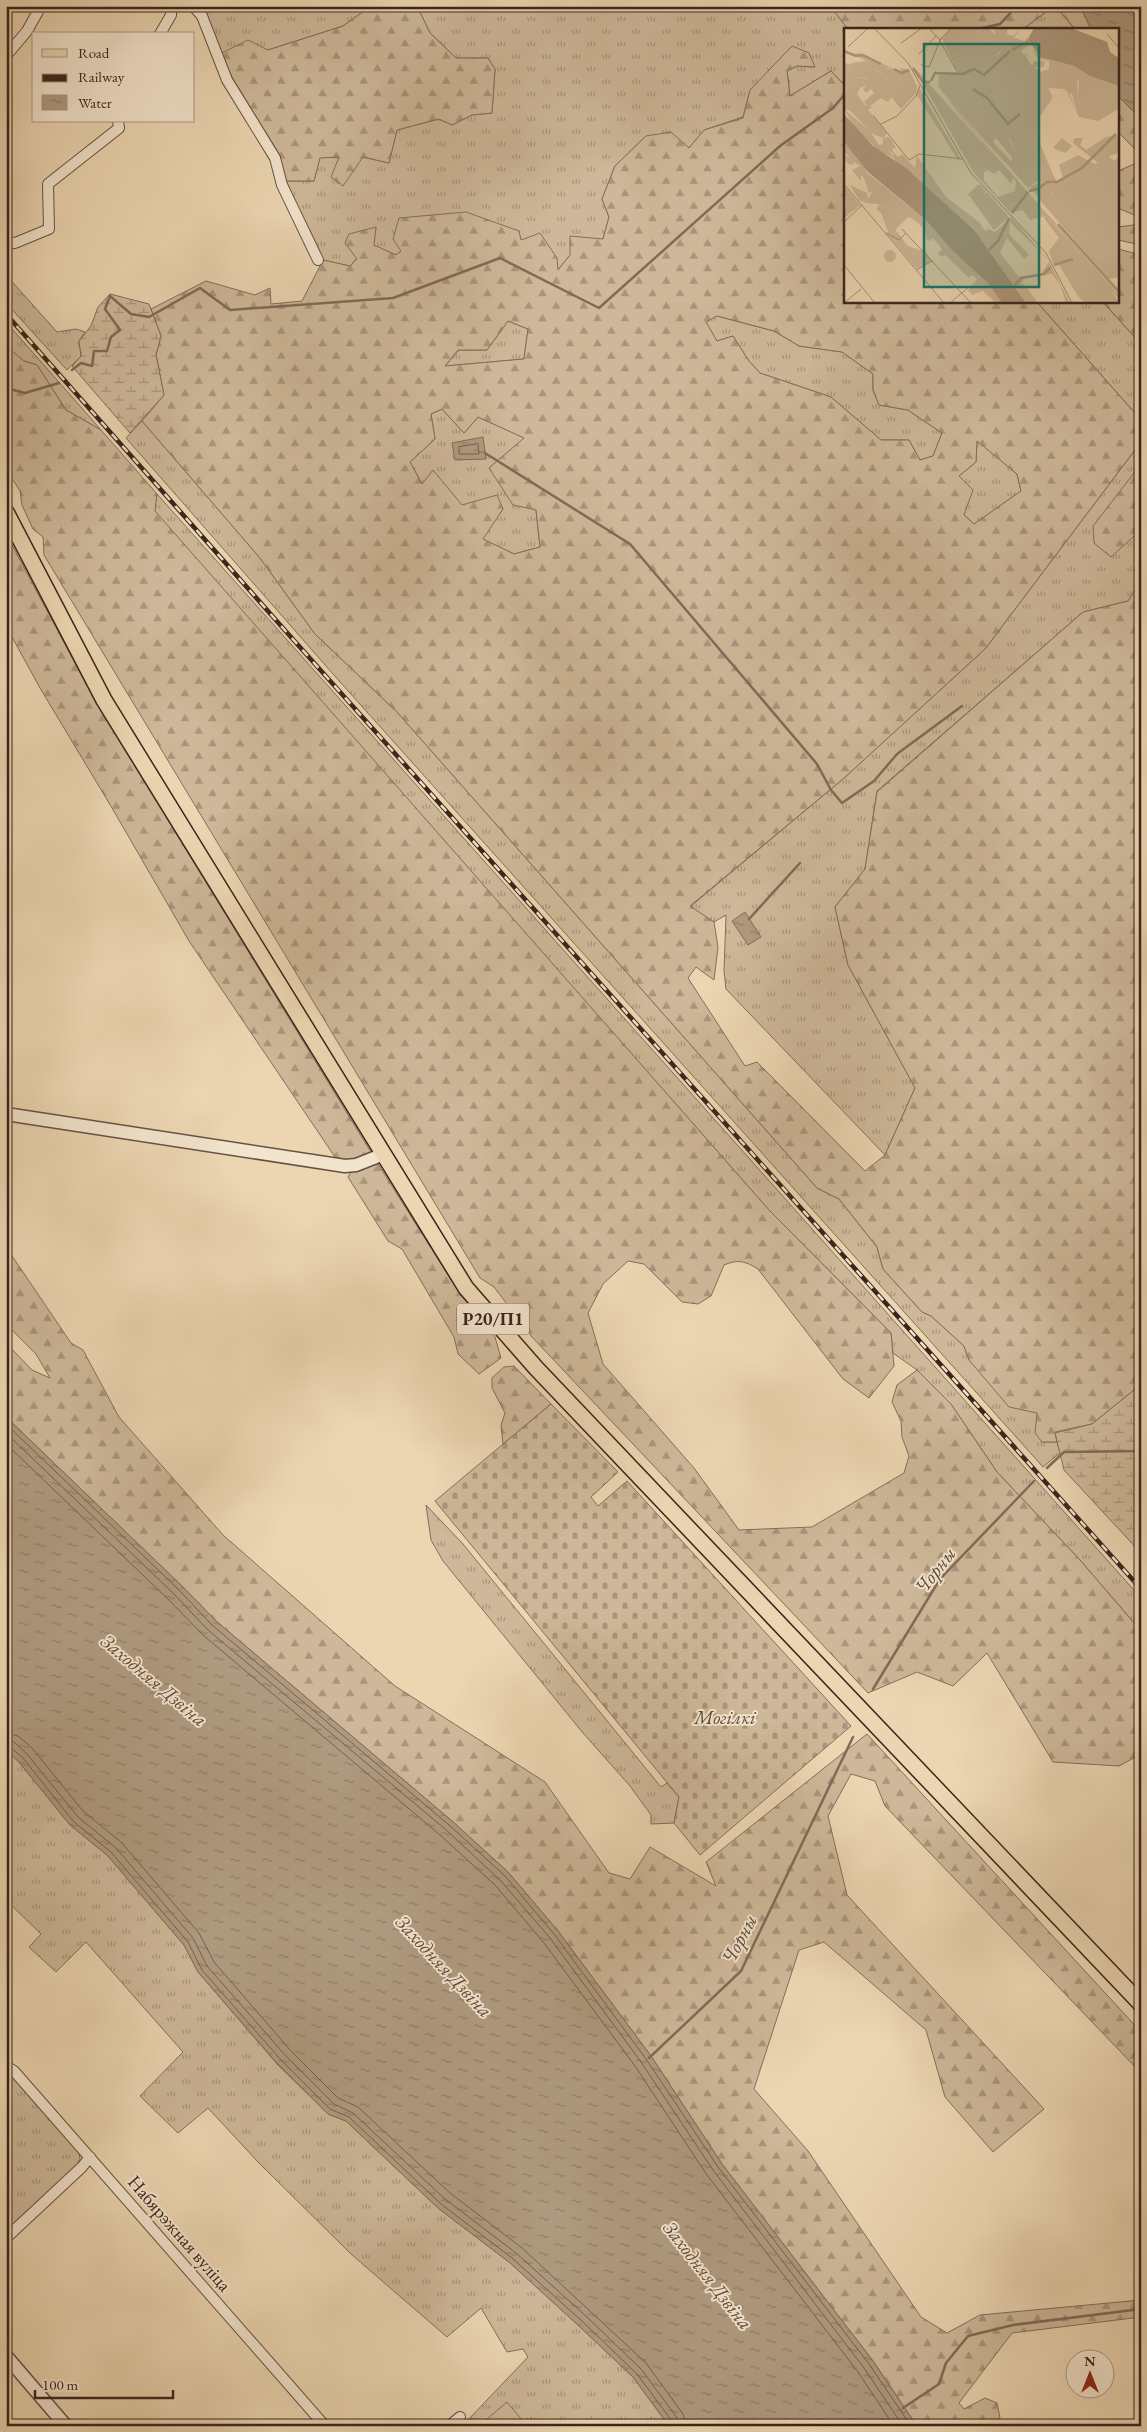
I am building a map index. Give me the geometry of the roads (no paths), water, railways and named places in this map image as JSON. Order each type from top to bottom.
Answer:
[{"type":"main road","name":"Р20/П1","points":[[6,512],[104,700],[466,1288],[536,1368],[1141,2004]]},
{"type":"street","points":[[6,56],[27,31],[41,6]]},
{"type":"street","points":[[161,32],[171,14],[171,6]]},
{"type":"street","points":[[193,6],[202,16],[227,80],[275,158],[282,185],[318,260]]},
{"type":"street","points":[[6,242],[15,243],[49,229],[48,184],[119,128],[118,122]]},
{"type":"street","points":[[6,1114],[345,1166],[356,1165],[384,1154]]},
{"type":"street","name":"Набярэжная вуліца","points":[[6,2066],[14,2071],[325,2426]]},
{"type":"street","points":[[6,2238],[82,2167],[90,2157]]},
{"type":"street","points":[[6,2356],[66,2426]]},
{"type":"street","points":[[449,2426],[460,2417]]},
{"type":"water","points":[[1080,6],[1141,6],[1141,119],[1120,98],[1120,28],[1091,28]]},
{"type":"water","points":[[483,437],[486,459],[455,460],[452,443]]},
{"type":"water","points":[[745,912],[761,937],[748,945],[732,921]]},
{"type":"water","name":"Заходняя Дзвіна","points":[[6,1417],[216,1621],[452,1821],[508,1872],[558,1931],[651,2056],[722,2164],[873,2361],[917,2426],[669,2426],[633,2377],[579,2326],[509,2262],[438,2208],[346,2121],[328,2114],[277,2063],[198,1972],[184,1945],[107,1855],[70,1825],[19,1762],[6,1750]]},
{"type":"waterway","points":[[982,28],[1000,24],[1017,6]]},
{"type":"waterway","points":[[72,370],[81,363],[92,366],[94,351],[107,351],[111,337],[120,330],[105,309],[110,296],[131,314],[149,317],[200,288],[230,310],[393,298],[500,258],[599,308],[780,146],[833,108],[844,95]]},
{"type":"waterway","points":[[6,388],[25,393],[59,383]]},
{"type":"waterway","points":[[485,453],[630,544],[817,764],[831,790],[842,803],[874,781],[897,754],[962,706]]},
{"type":"waterway","points":[[749,919],[800,863]]},
{"type":"waterway","name":"Чорны","points":[[1047,1468],[1064,1452],[1141,1451]]},
{"type":"waterway","name":"Чорны","points":[[873,1689],[940,1579],[1034,1481]]},
{"type":"waterway","name":"Чорны","points":[[649,2058],[741,1971],[853,1737]]},
{"type":"waterway","points":[[903,2408],[939,2384],[946,2363],[968,2336],[1013,2325],[1141,2309]]},
{"type":"railway","points":[[6,314],[282,627],[1141,1589]]},
{"type":"park label","name":"Могілкі","points":[[725,1717]]}]
